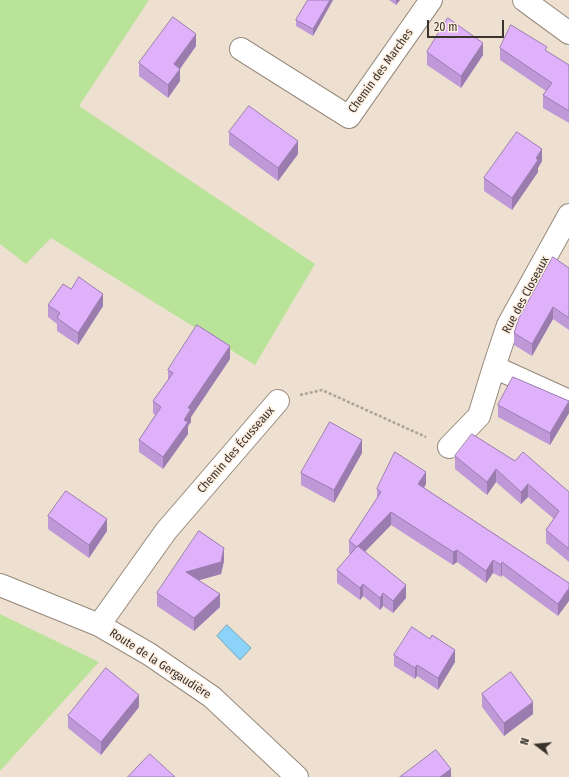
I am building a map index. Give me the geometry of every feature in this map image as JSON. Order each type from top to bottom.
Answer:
[{"type":"street","name":"Chemin des Marches","points":[[241,49],[349,117],[431,0]]},
{"type":"street","points":[[524,0],[569,33]]},
{"type":"street","name":"Rue des Closeaux","points":[[494,367],[508,325],[569,215]]},
{"type":"street","points":[[449,447],[479,416],[494,367],[569,401]]},
{"type":"street","name":"Chemin des Écusseaux","points":[[99,625],[166,531],[278,401]]},
{"type":"street","name":"Route de la Gergaudière","points":[[0,585],[99,625],[149,654],[212,698],[298,777]]},
{"type":"path","name":"Chemin des Écusseaux","points":[[278,401],[322,390],[449,447]]},
{"type":"green space","points":[[0,0],[149,0],[79,106],[315,264],[255,365],[51,238],[26,264],[0,244]]},
{"type":"green space","points":[[0,614],[99,662],[0,771]]},
{"type":"water","points":[[227,625],[251,648],[240,660],[217,636]]},
{"type":"building","points":[[308,0],[330,0],[313,29],[296,20]]},
{"type":"building","points":[[173,17],[196,34],[174,64],[180,69],[168,85],[139,63]]},
{"type":"building","points":[[448,18],[483,43],[461,76],[427,52]]},
{"type":"building","points":[[511,25],[547,47],[545,50],[569,65],[569,111],[543,95],[552,83],[500,48]]},
{"type":"building","points":[[249,106],[298,141],[278,168],[229,132]]},
{"type":"building","points":[[517,132],[542,149],[536,158],[538,160],[512,198],[484,178]]},
{"type":"building","points":[[553,257],[569,268],[569,318],[553,307],[532,344],[514,333],[519,318]]},
{"type":"building","points":[[79,277],[103,294],[78,333],[57,318],[60,313],[48,305],[63,284],[71,289]]},
{"type":"building","points":[[197,325],[230,346],[188,408],[191,409],[184,420],[188,422],[163,457],[139,440],[161,407],[153,401],[173,373],[168,370]]},
{"type":"building","points":[[513,377],[569,401],[550,433],[498,405]]},
{"type":"building","points":[[330,422],[362,440],[334,490],[301,473]]},
{"type":"building","points":[[472,434],[515,461],[523,452],[569,492],[569,549],[546,530],[559,511],[528,484],[521,492],[496,469],[487,482],[455,456]]},
{"type":"building","points":[[395,452],[426,472],[418,484],[569,583],[569,588],[558,604],[502,562],[501,565],[493,560],[486,571],[457,550],[453,552],[391,512],[357,547],[349,541],[381,492],[377,489]]},
{"type":"building","points":[[66,491],[107,519],[89,545],[48,516]]},
{"type":"building","points":[[199,531],[224,548],[221,562],[186,572],[220,594],[194,618],[157,593]]},
{"type":"building","points":[[358,546],[406,585],[393,601],[383,593],[380,598],[363,584],[360,588],[337,570]]},
{"type":"building","points":[[412,627],[430,639],[432,635],[455,650],[438,678],[417,665],[415,668],[394,655]]},
{"type":"building","points":[[106,668],[139,695],[101,742],[68,716]]},
{"type":"building","points":[[511,672],[533,702],[504,723],[482,694]]},
{"type":"building","points":[[436,750],[451,769],[440,777],[400,777]]},
{"type":"building","points":[[150,754],[175,777],[128,777]]}]
